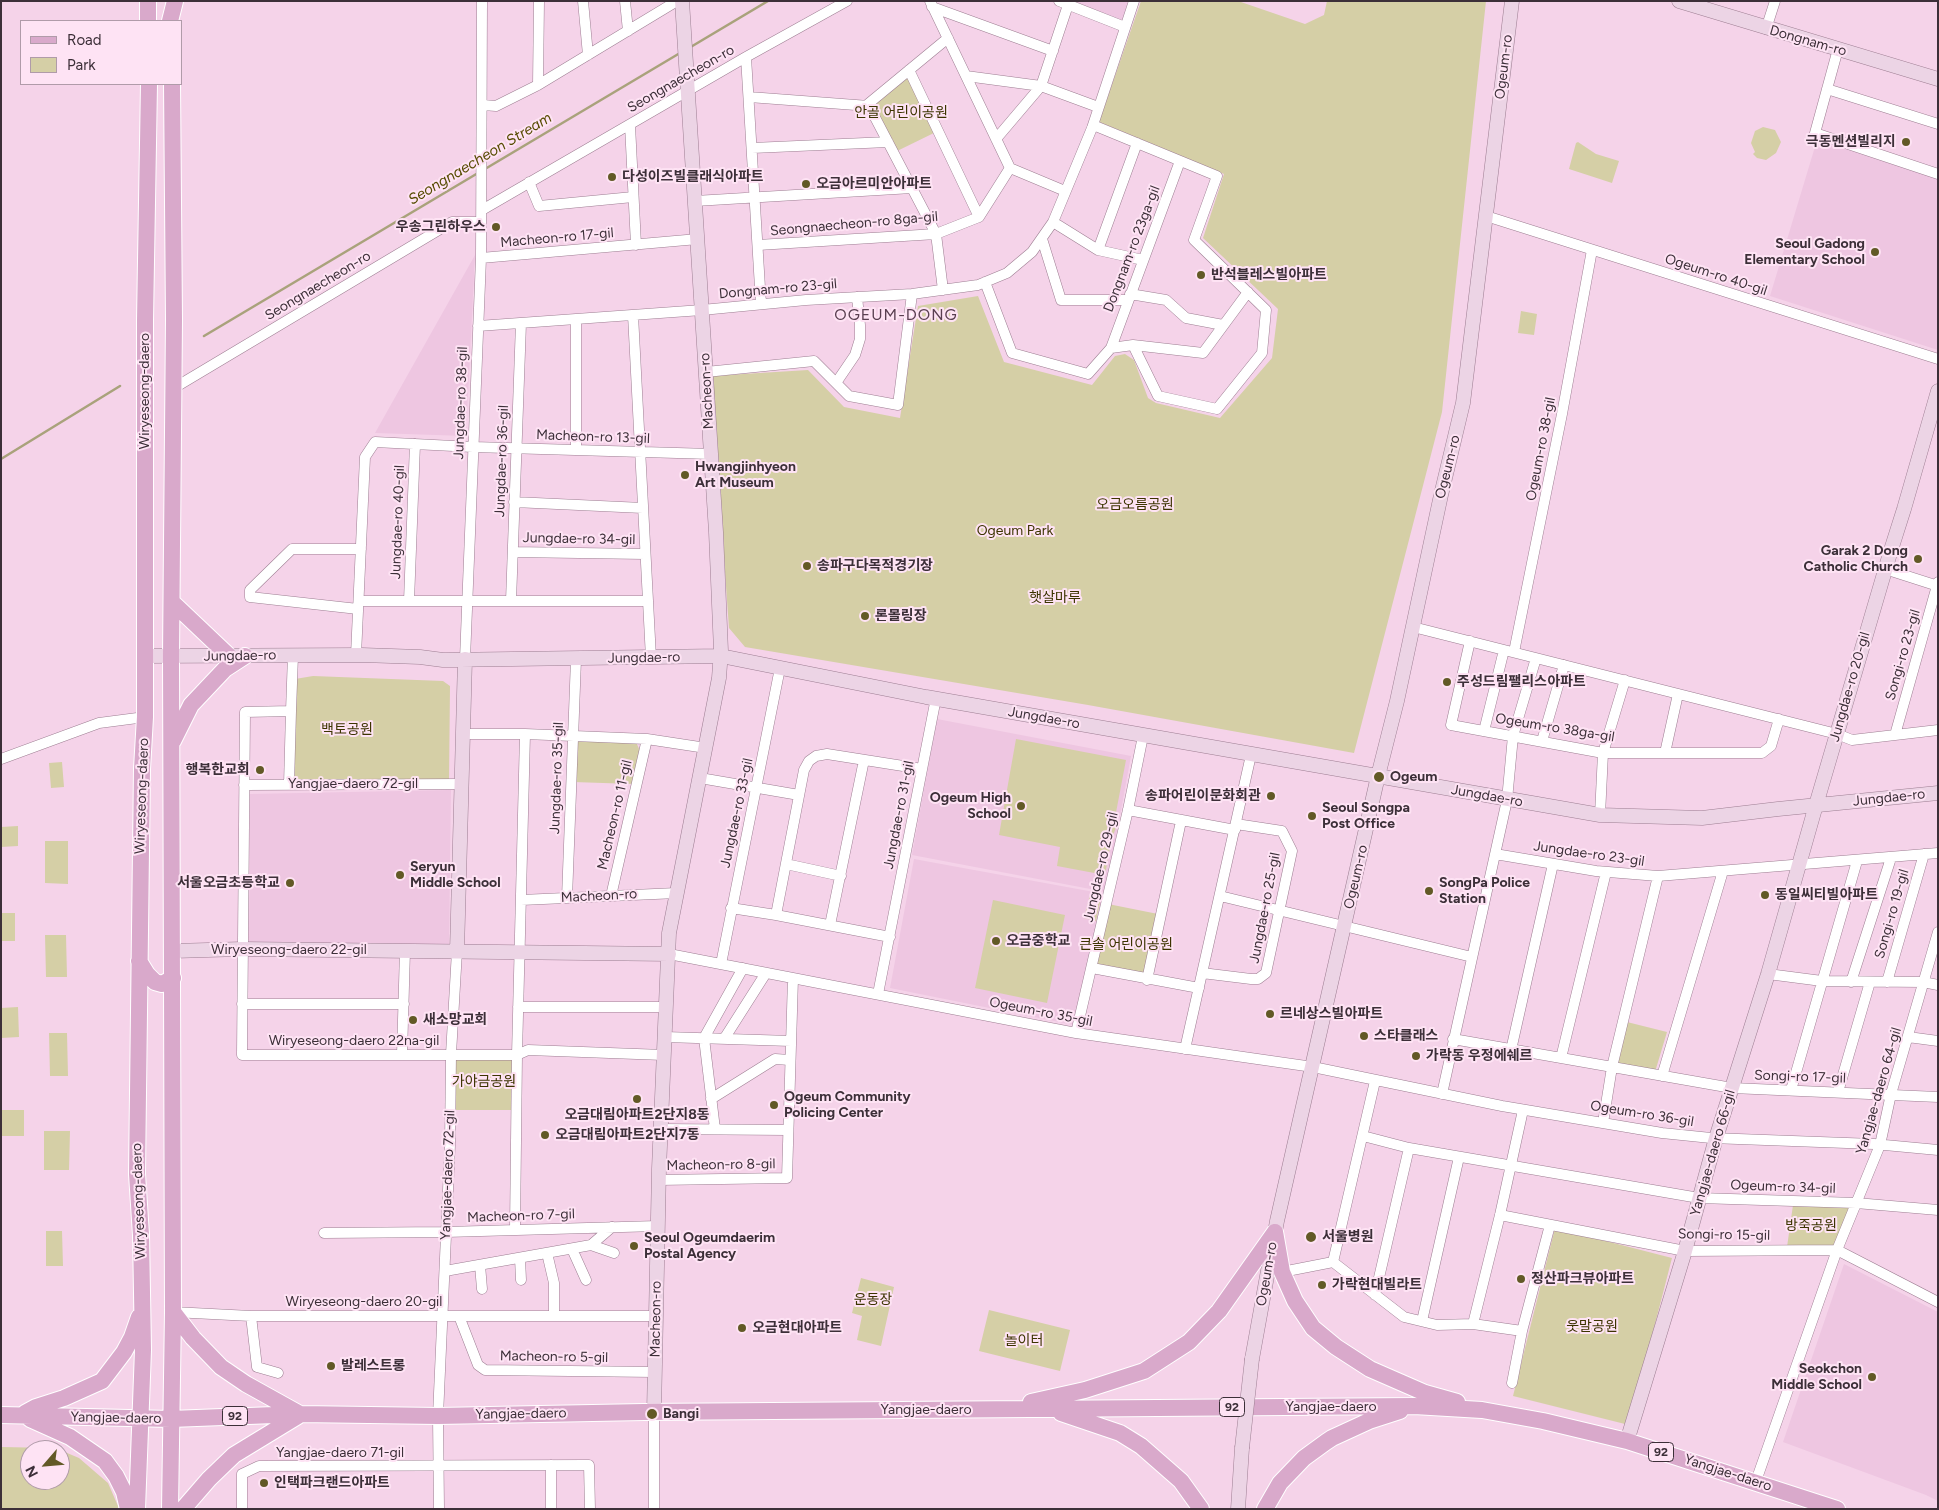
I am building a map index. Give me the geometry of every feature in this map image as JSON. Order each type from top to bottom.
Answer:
[{"type":"main road","points":[[148,1],[148,20]]},
{"type":"main road","points":[[168,1],[170,20]]},
{"type":"main road","points":[[170,20],[175,1]]},
{"type":"main road","name":"Macheon-ro","points":[[654,1412],[658,1180],[668,954],[677,893],[719,678],[720,656],[717,550],[682,1]]},
{"type":"main road","name":"Ogeum-ro","points":[[1238,1509],[1242,1448],[1252,1360],[1275,1232],[1378,776],[1395,710],[1441,495],[1464,403],[1512,1]]},
{"type":"main road","name":"Dongnam-ro","points":[[1679,1],[1766,29],[1938,79]]},
{"type":"main road","name":"Wiryeseong-daero","points":[[137,1509],[143,1350],[137,1174],[139,961],[145,718],[145,320],[149,85]]},
{"type":"main road","name":"Wiryeseong-daero","points":[[170,1509],[173,1312],[171,656],[174,388],[172,85]]},
{"type":"main road","name":"Jungdae-ro 20-gil","points":[[1816,805],[1938,391]]},
{"type":"main road","points":[[171,752],[191,705],[237,656],[172,602]]},
{"type":"main road","name":"Jungdae-ro","points":[[145,656],[356,655],[465,660],[720,656],[1143,736],[1600,815],[1702,818],[1938,793]]},
{"type":"main road","name":"Yangjae-daero 72-gil","points":[[457,951],[465,660]]},
{"type":"main road","points":[[145,718],[155,720],[171,752]]},
{"type":"main road","points":[[143,753],[154,745],[159,745],[171,752]]},
{"type":"main road","name":"Yangjae-daero 66-gil","points":[[1627,1441],[1685,1251],[1716,1138],[1768,974],[1816,805]]},
{"type":"main road","name":"Wiryeseong-daero 22-gil","points":[[173,951],[242,949],[668,954]]},
{"type":"main road","points":[[139,961],[147,974],[155,982],[162,984],[173,978]]},
{"type":"main road","points":[[1275,1232],[1282,1272],[1295,1301],[1313,1328],[1336,1347],[1370,1369],[1426,1393],[1482,1410]]},
{"type":"main road","points":[[996,1410],[1085,1390],[1144,1371],[1189,1342],[1219,1311],[1275,1232]]},
{"type":"main road","points":[[21,1415],[36,1407],[64,1398],[102,1381],[124,1352],[142,1310]]},
{"type":"main road","points":[[173,1312],[193,1338],[222,1367],[246,1384],[300,1414],[234,1455],[209,1479],[183,1509]]},
{"type":"main road","points":[[1264,1509],[1280,1484],[1298,1465],[1332,1438],[1414,1406]]},
{"type":"main road","name":"Yangjae-daero","points":[[1,1415],[171,1419],[300,1414],[438,1416],[654,1412],[1414,1406],[1482,1410],[1543,1421],[1627,1441],[1756,1481],[1837,1509]]},
{"type":"main road","points":[[1050,1409],[1120,1433],[1141,1446],[1181,1481],[1201,1509]]},
{"type":"main road","points":[[21,1415],[70,1437],[105,1461],[116,1476],[124,1492],[128,1509]]},
{"type":"street","points":[[482,1],[483,105],[496,106],[538,85],[677,1]]},
{"type":"street","points":[[538,85],[539,1]]},
{"type":"street","points":[[583,1],[588,55]]},
{"type":"street","points":[[625,1],[628,31]]},
{"type":"street","name":"Seongnaecheon-ro","points":[[481,208],[630,125],[687,89],[847,1]]},
{"type":"street","name":"Dongnam-ro 23-gil","points":[[478,326],[912,294],[978,285],[1007,273],[1032,252],[1053,222],[1092,125],[1134,1]]},
{"type":"street","points":[[1766,29],[1775,1]]},
{"type":"street","points":[[996,140],[1041,86],[1053,51],[1064,3],[1125,27]]},
{"type":"street","points":[[931,4],[1053,51]]},
{"type":"street","points":[[931,4],[1010,168],[1066,191]]},
{"type":"street","points":[[750,97],[868,105],[948,38]]},
{"type":"street","points":[[1838,49],[1815,133],[1938,174]]},
{"type":"street","points":[[746,57],[750,97],[761,304]]},
{"type":"street","points":[[909,70],[979,217]]},
{"type":"street","points":[[966,76],[1041,86],[1098,107]]},
{"type":"street","points":[[1828,89],[1938,124]]},
{"type":"street","name":"Jungdae-ro 38-gil","points":[[465,660],[481,258],[483,105]]},
{"type":"street","points":[[868,105],[936,234],[943,290]]},
{"type":"street","points":[[630,125],[636,245]]},
{"type":"street","points":[[1092,125],[1217,176],[1194,240],[1266,310],[1262,353],[1217,409],[1158,396],[1133,345]]},
{"type":"street","points":[[752,148],[888,142]]},
{"type":"street","points":[[1098,250],[1137,143]]},
{"type":"street","name":"Dongnam-ro 23ga-gil","points":[[985,282],[1012,353],[1088,374],[1110,348],[1180,161]]},
{"type":"street","points":[[979,217],[1010,168]]},
{"type":"street","points":[[529,182],[539,206],[633,198]]},
{"type":"street","points":[[694,201],[755,199],[912,188]]},
{"type":"street","name":"Ogeum-ro 40-gil","points":[[1486,216],[1938,360]]},
{"type":"street","name":"Seongnaecheon-ro 8ga-gil","points":[[758,245],[936,234],[979,217]]},
{"type":"street","name":"Seongnaecheon-ro","points":[[174,388],[452,222],[481,222]]},
{"type":"street","points":[[1053,222],[1098,250],[1143,260]]},
{"type":"street","name":"Macheon-ro 17-gil","points":[[481,258],[698,239]]},
{"type":"street","points":[[1042,239],[1061,300],[1129,297],[1166,300],[1186,318],[1223,325]]},
{"type":"street","name":"Ogeum-ro 38-gil","points":[[1484,731],[1509,651],[1562,414],[1592,250]]},
{"type":"street","points":[[1110,348],[1133,345],[1203,353],[1248,292]]},
{"type":"street","points":[[706,372],[814,361],[849,396],[898,405],[912,294]]},
{"type":"street","name":"Dongnam-ro 23-gil","points":[[836,383],[855,355],[860,339],[860,317],[857,297]]},
{"type":"street","name":"Jungdae-ro 34-gil","points":[[633,315],[651,658]]},
{"type":"street","points":[[576,319],[576,450]]},
{"type":"street","name":"Jungdae-ro 36-gil","points":[[511,601],[521,323]]},
{"type":"street","points":[[356,655],[365,457],[375,442],[473,447]]},
{"type":"street","name":"Jungdae-ro 40-gil","points":[[409,601],[415,444]]},
{"type":"street","name":"Macheon-ro 13-gil","points":[[473,447],[711,454]]},
{"type":"street","points":[[514,502],[643,508]]},
{"type":"street","points":[[361,549],[292,549],[250,590],[250,597],[358,605],[409,601],[648,600]]},
{"type":"street","name":"Jungdae-ro 34-gil","points":[[513,552],[646,554]]},
{"type":"street","points":[[1885,569],[1937,584]]},
{"type":"street","name":"Songi-ro 23-gil","points":[[1895,735],[1937,584]]},
{"type":"street","points":[[1413,627],[1779,719],[1837,734],[1852,740],[1938,730]]},
{"type":"street","name":"Ogeum-ro 38ga-gil","points":[[1470,641],[1451,726],[1603,752],[1762,753],[1771,746],[1779,719]]},
{"type":"street","points":[[289,785],[293,655]]},
{"type":"street","points":[[1442,1094],[1507,800],[1513,736],[1536,658]]},
{"type":"street","name":"Jungdae-ro 35-gil","points":[[567,898],[576,659]]},
{"type":"street","points":[[1542,741],[1564,665]]},
{"type":"street","name":"Jungdae-ro 33-gil","points":[[721,964],[780,668]]},
{"type":"street","points":[[1600,815],[1603,752],[1625,680]]},
{"type":"street","points":[[1666,753],[1678,694]]},
{"type":"street","name":"Jungdae-ro 31-gil","points":[[878,994],[936,698]]},
{"type":"street","name":"Wiryeseong-daero 22na-gil","points":[[291,711],[245,712],[242,1055],[517,1055]]},
{"type":"street","points":[[1,759],[99,723],[145,718]]},
{"type":"street","name":"Macheon-ro 11-gil","points":[[463,734],[525,734],[646,739],[706,748]]},
{"type":"street","points":[[515,1229],[517,1055],[525,734]]},
{"type":"street","name":"Jungdae-ro 29-gil","points":[[1076,1033],[1128,810],[1143,736]]},
{"type":"street","name":"Macheon-ro 11-gil","points":[[611,896],[646,739]]},
{"type":"street","points":[[776,915],[804,770],[809,761],[816,756],[826,754],[922,769]]},
{"type":"street","points":[[1185,1048],[1251,754]]},
{"type":"street","points":[[830,925],[864,760]]},
{"type":"street","points":[[700,778],[799,795]]},
{"type":"street","name":"Yangjae-daero 72-gil","points":[[244,785],[462,784]]},
{"type":"street","name":"Jungdae-ro 25-gil","points":[[1128,810],[1181,821],[1282,831],[1288,839],[1292,851],[1266,974],[1258,979],[1251,980],[1202,973]]},
{"type":"street","points":[[1147,980],[1181,821]]},
{"type":"street","points":[[1798,866],[1938,853]]},
{"type":"street","name":"Jungdae-ro 23-gil","points":[[1495,854],[1606,872],[1658,876],[1798,866]]},
{"type":"street","name":"Songi-ro 19-gil","points":[[1887,982],[1924,854]]},
{"type":"street","name":"Songi-ro 19-gil","points":[[1851,982],[1891,858]]},
{"type":"street","points":[[1791,1090],[1857,861]]},
{"type":"street","points":[[786,864],[841,876]]},
{"type":"street","points":[[1511,1050],[1553,864]]},
{"type":"street","points":[[1662,1076],[1723,871]]},
{"type":"street","points":[[1561,1058],[1606,872]]},
{"type":"street","points":[[1603,1123],[1612,1068],[1658,876]]},
{"type":"street","name":"Macheon-ro","points":[[521,900],[677,893]]},
{"type":"street","name":"Ogeum-ro","points":[[1220,896],[1472,957]]},
{"type":"street","points":[[731,908],[890,937]]},
{"type":"street","name":"Yangjae-daero 64-gil","points":[[1756,1481],[1837,1250],[1880,1145],[1891,1094],[1938,932]]},
{"type":"street","points":[[402,1055],[406,950]]},
{"type":"street","name":"Yangjae-daero 72-gil","points":[[438,1416],[457,951]]},
{"type":"street","name":"Ogeum-ro 35-gil","points":[[668,954],[1076,1033],[1313,1067]]},
{"type":"street","points":[[715,1129],[704,1038],[742,968]]},
{"type":"street","points":[[1092,968],[1147,980],[1199,988]]},
{"type":"street","points":[[724,1039],[766,973]]},
{"type":"street","points":[[1768,974],[1822,981],[1922,982],[1938,985]]},
{"type":"street","name":"Macheon-ro 8-gil","points":[[658,1180],[787,1178],[793,978]]},
{"type":"street","points":[[1838,1092],[1870,982]]},
{"type":"street","points":[[242,1004],[404,1004]]},
{"type":"street","points":[[518,1007],[666,1007]]},
{"type":"street","points":[[665,1037],[791,1041]]},
{"type":"street","points":[[1908,1037],[1938,1041]]},
{"type":"street","name":"Songi-ro 17-gil","points":[[1453,1040],[1732,1088],[1938,1097]]},
{"type":"street","points":[[517,1055],[528,1050],[664,1055]]},
{"type":"street","points":[[711,1099],[775,1059],[790,1060]]},
{"type":"street","name":"Ogeum-ro 36-gil","points":[[1313,1067],[1523,1110],[1662,1133],[1716,1138],[1880,1145],[1938,1150]]},
{"type":"street","points":[[1333,1262],[1376,1081]]},
{"type":"street","points":[[1473,1324],[1523,1110]]},
{"type":"street","points":[[660,1129],[788,1130]]},
{"type":"street","name":"Ogeum-ro 34-gil","points":[[1363,1136],[1409,1148],[1699,1198],[1856,1203],[1938,1210]]},
{"type":"street","points":[[1375,1295],[1409,1148]]},
{"type":"street","points":[[1422,1321],[1459,1157]]},
{"type":"street","name":"Songi-ro 15-gil","points":[[1500,1215],[1685,1251],[1837,1250],[1938,1302]]},
{"type":"street","points":[[1512,1383],[1522,1331],[1550,1225]]},
{"type":"street","name":"Macheon-ro 7-gil","points":[[324,1233],[446,1232],[658,1226]]},
{"type":"street","points":[[445,1271],[591,1245],[612,1227]]},
{"type":"street","points":[[591,1245],[614,1253]]},
{"type":"street","points":[[572,1249],[586,1280]]},
{"type":"street","points":[[547,1254],[554,1284],[554,1316]]},
{"type":"street","points":[[520,1258],[521,1280]]},
{"type":"street","points":[[1282,1272],[1333,1262],[1404,1317],[1437,1324],[1473,1324],[1522,1331]]},
{"type":"street","points":[[480,1265],[482,1289]]},
{"type":"street","name":"Wiryeseong-daero 20-gil","points":[[173,1312],[251,1316],[657,1316]]},
{"type":"street","points":[[251,1316],[257,1367],[278,1373]]},
{"type":"street","name":"Macheon-ro 5-gil","points":[[459,1316],[478,1365],[485,1370],[655,1372]]},
{"type":"street","name":"Macheon-ro","points":[[654,1412],[654,1509]]},
{"type":"street","points":[[438,1416],[439,1509]]},
{"type":"street","points":[[551,1465],[551,1509]]},
{"type":"street","name":"Yangjae-daero 71-gil","points":[[242,1509],[242,1474],[259,1466],[551,1465],[589,1465],[590,1509]]},
{"type":"shaded area","points":[[1073,1],[1128,1],[1122,20]]},
{"type":"shaded area","points":[[1817,140],[1938,179],[1938,350],[1770,296]]},
{"type":"shaded area","points":[[475,255],[466,436],[375,433]]},
{"type":"shaded area","name":"Ogeum High School","points":[[937,719],[1131,756],[1106,892],[912,855]]},
{"type":"shaded area","points":[[451,790],[449,946],[249,944],[250,794]]},
{"type":"shaded area","name":"오금중학교","points":[[914,859],[1105,894],[1074,1025],[890,988]]},
{"type":"shaded area","name":"Seokchon Middle School","points":[[1844,1264],[1938,1312],[1938,1501],[1783,1442]]},
{"type":"green space","name":"Ogeum Park","points":[[1141,1],[1238,1],[1305,24],[1324,15],[1327,1],[1486,1],[1442,412],[1354,753],[1088,705],[745,647],[729,628],[711,376],[808,370],[844,407],[900,418],[918,306],[978,296],[1004,362],[1092,385],[1115,356],[1125,354],[1134,360],[1148,398],[1156,403],[1220,418],[1272,358],[1278,309],[1203,238],[1224,174],[1099,122]]},
{"type":"green space","name":"안골 어린이공원","points":[[909,70],[938,131],[893,153],[869,106]]},
{"type":"green space","points":[[1763,127],[1775,130],[1781,142],[1776,153],[1766,160],[1757,158],[1753,154],[1755,152],[1751,143],[1755,131]]},
{"type":"green space","points":[[1578,142],[1596,154],[1619,161],[1612,183],[1569,169],[1576,143]]},
{"type":"green space","points":[[1521,311],[1537,314],[1534,335],[1518,333]]},
{"type":"green space","name":"백토공원","points":[[313,676],[443,681],[450,686],[449,781],[292,782],[295,679]]},
{"type":"green space","points":[[1016,739],[1126,760],[1114,823],[1117,824],[1111,842],[1105,875],[1057,866],[1060,847],[999,835]]},
{"type":"green space","points":[[574,740],[636,742],[640,751],[633,784],[573,782]]},
{"type":"green space","points":[[62,762],[64,787],[51,788],[49,763]]},
{"type":"green space","points":[[18,826],[18,846],[1,847],[1,827]]},
{"type":"green space","points":[[45,841],[68,841],[68,884],[45,883]]},
{"type":"green space","points":[[1090,895],[1101,898],[1096,921],[1084,918]]},
{"type":"green space","points":[[993,900],[1065,915],[1047,1003],[975,988]]},
{"type":"green space","name":"큰솔 어린이공원","points":[[1108,904],[1158,914],[1146,977],[1095,966]]},
{"type":"green space","points":[[1,913],[15,913],[15,941],[1,941]]},
{"type":"green space","points":[[45,935],[66,935],[67,977],[46,977]]},
{"type":"green space","points":[[18,1007],[19,1037],[1,1038],[1,1008]]},
{"type":"green space","points":[[1627,1022],[1667,1032],[1655,1072],[1616,1065]]},
{"type":"green space","points":[[49,1033],[67,1033],[68,1076],[50,1076]]},
{"type":"green space","name":"가야금공원","points":[[451,1054],[517,1055],[517,1110],[452,1110]]},
{"type":"green space","points":[[1,1110],[24,1110],[24,1136],[1,1136]]},
{"type":"green space","points":[[44,1131],[70,1131],[69,1170],[44,1170]]},
{"type":"green space","name":"방죽공원","points":[[1793,1205],[1850,1208],[1834,1246],[1787,1247]]},
{"type":"green space","name":"웃말공원","points":[[1555,1228],[1672,1258],[1629,1425],[1513,1396]]},
{"type":"green space","points":[[46,1231],[62,1231],[63,1266],[46,1266]]},
{"type":"green space","name":"운동장","points":[[861,1278],[894,1287],[881,1346],[857,1340],[862,1316],[852,1313]]},
{"type":"green space","name":"놀이터","points":[[989,1310],[1070,1330],[1060,1371],[979,1351]]},
{"type":"green space","points":[[1,1447],[20,1447],[20,1490],[70,1490],[70,1454],[79,1458],[108,1483],[118,1506],[118,1509],[1,1509]]},
{"type":"waterway","name":"Seongnaecheon Stream","points":[[689,48],[768,1]]},
{"type":"waterway","name":"Seongnaecheon Stream","points":[[485,169],[680,53]]},
{"type":"waterway","name":"Seongnaecheon Stream","points":[[204,336],[478,173]]},
{"type":"waterway","name":"Seongnaecheon Stream","points":[[1,459],[120,386]]},
{"type":"place","name":"극동멘션빌리지","points":[[1906,142]]},
{"type":"place","name":"다성이즈빌클래식아파트","points":[[612,177]]},
{"type":"place","name":"오금아르미안아파트","points":[[806,184]]},
{"type":"place","name":"우송그린하우스","points":[[496,227]]},
{"type":"place","name":"Seoul Gadong Elementary School","points":[[1875,252]]},
{"type":"place","name":"반석블레스빌아파트","points":[[1201,275]]},
{"type":"place","name":"Hwangjinhyeon Art Museum","points":[[685,475]]},
{"type":"place","name":"Garak 2 Dong Catholic Church","points":[[1918,559]]},
{"type":"place","name":"송파구다목적경기장","points":[[807,566]]},
{"type":"place","name":"론볼링장","points":[[865,616]]},
{"type":"place","name":"주성드림팰리스아파트","points":[[1447,682]]},
{"type":"place","name":"행복한교회","points":[[260,770]]},
{"type":"place","name":"Ogeum","points":[[1379,777]]},
{"type":"place","name":"송파어린이문화회관","points":[[1271,796]]},
{"type":"place","name":"Ogeum High School","points":[[1021,806]]},
{"type":"place","name":"Seoul Songpa Post Office","points":[[1312,816]]},
{"type":"place","name":"Seryun Middle School","points":[[400,875]]},
{"type":"place","name":"서울오금초등학교","points":[[290,883]]},
{"type":"place","name":"SongPa Police Station","points":[[1429,891]]},
{"type":"place","name":"동일씨티빌아파트","points":[[1765,895]]},
{"type":"place","name":"오금중학교","points":[[996,941]]},
{"type":"place","name":"르네상스빌아파트","points":[[1270,1014]]},
{"type":"place","name":"새소망교회","points":[[413,1020]]},
{"type":"place","name":"스타클래스","points":[[1364,1036]]},
{"type":"place","name":"가락동 우정에쉐르","points":[[1416,1056]]},
{"type":"place","name":"오금대림아파트2단지8동","points":[[637,1099]]},
{"type":"place","name":"Ogeum Community Policing Center","points":[[774,1105]]},
{"type":"place","name":"오금대림아파트2단지7동","points":[[545,1135]]},
{"type":"place","name":"서울병원","points":[[1311,1237]]},
{"type":"place","name":"Seoul Ogeumdaerim Postal Agency","points":[[634,1246]]},
{"type":"place","name":"정산파크뷰아파트","points":[[1521,1279]]},
{"type":"place","name":"가락현대빌라트","points":[[1322,1285]]},
{"type":"place","name":"오금현대아파트","points":[[742,1328]]},
{"type":"place","name":"발레스트롱","points":[[331,1366]]},
{"type":"place","name":"Seokchon Middle School","points":[[1872,1377]]},
{"type":"place","name":"Bangi","points":[[652,1414]]},
{"type":"place","name":"인택파크랜드아파트","points":[[264,1483]]},
{"type":"district","name":"OGEUM-DONG","points":[[896,315]]},
{"type":"park label","name":"오금오름공원","points":[[1135,505]]},
{"type":"park label","name":"햇살마루","points":[[1055,598]]}]
